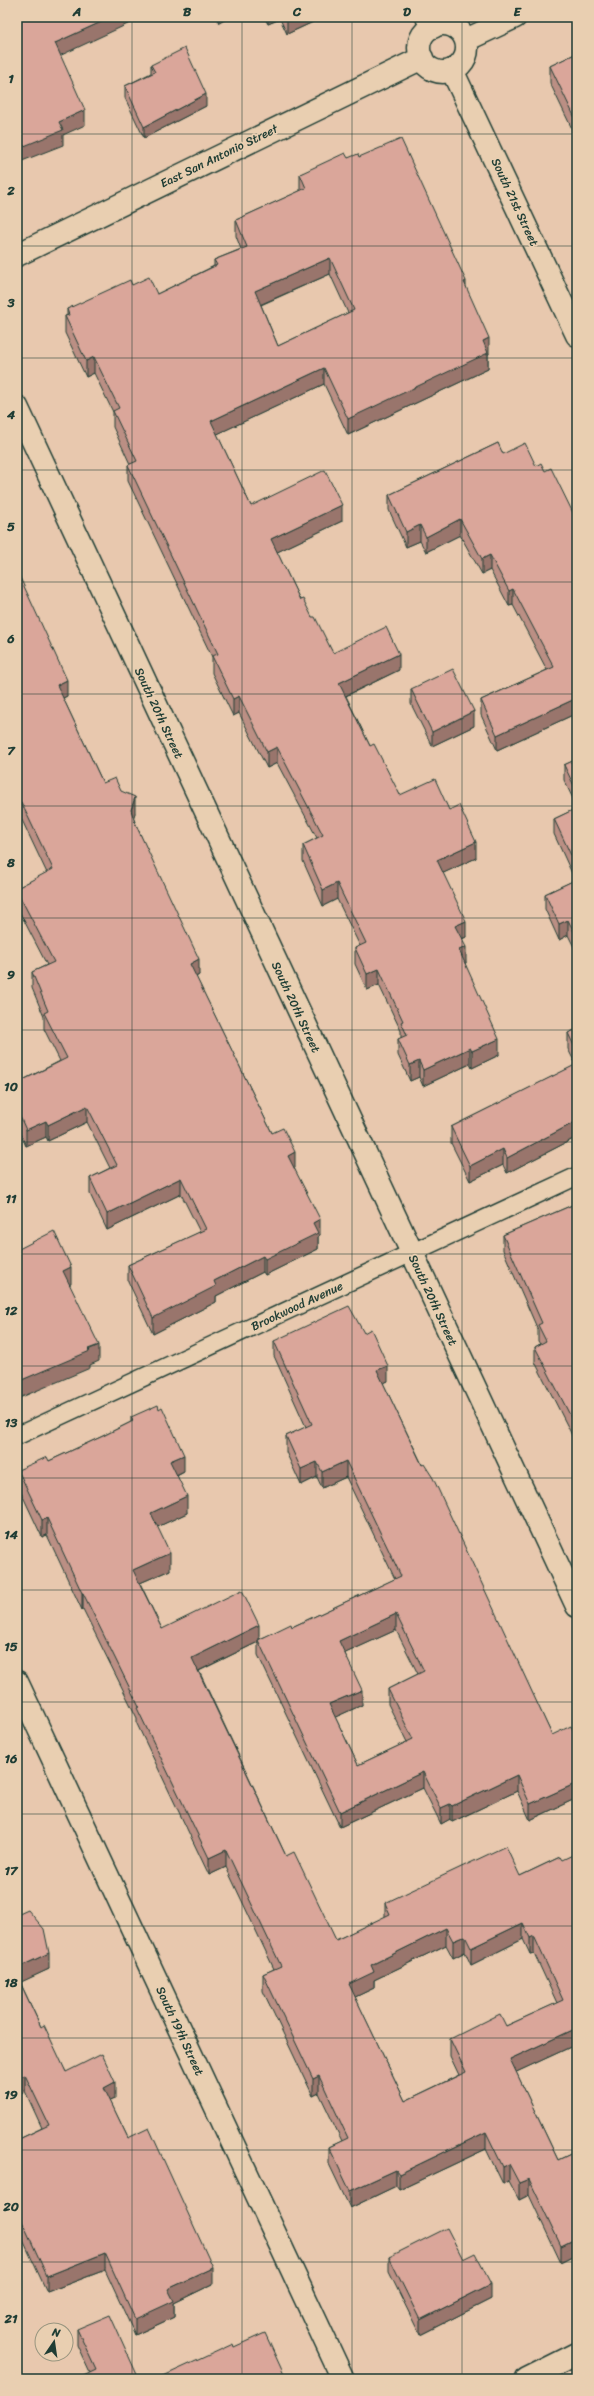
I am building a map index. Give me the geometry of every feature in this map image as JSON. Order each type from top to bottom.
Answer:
[{"type":"street","points":[[466,40],[515,17]]},
{"type":"street","points":[[430,22],[451,25],[458,29],[466,40],[467,52],[464,59],[452,70],[436,71],[424,62],[419,48],[420,41],[430,22]]},
{"type":"street","name":"East San Antonio Street","points":[[17,255],[422,58]]},
{"type":"street","name":"South 21st Street","points":[[452,70],[577,334]]},
{"type":"street","name":"South 20th Street","points":[[17,407],[577,1606]]},
{"type":"street","name":"South 19th Street","points":[[17,1682],[343,2379]]},
{"type":"street","points":[[527,2379],[577,2354]]},
{"type":"lane","name":"Brookwood Avenue","points":[[17,1436],[577,1176]]},
{"type":"building","points":[[17,17],[112,17],[55,43],[85,110],[59,122],[63,130],[17,149]]},
{"type":"building","points":[[286,17],[293,17],[287,20]]},
{"type":"building","points":[[185,48],[206,94],[144,127],[125,86],[155,72],[151,65]]},
{"type":"building","points":[[577,53],[577,118],[575,118],[550,66]]},
{"type":"building","points":[[401,139],[466,281],[464,282],[489,338],[483,341],[488,353],[348,419],[324,368],[211,421],[251,506],[325,470],[342,505],[271,539],[300,600],[303,599],[312,617],[315,617],[333,653],[386,627],[399,654],[339,683],[370,746],[374,744],[400,795],[435,779],[449,810],[459,805],[476,842],[437,860],[466,921],[455,926],[466,947],[459,950],[499,1039],[472,1051],[470,1048],[423,1070],[419,1061],[410,1065],[398,1039],[407,1035],[401,1022],[403,1021],[379,969],[367,974],[355,948],[366,943],[337,883],[323,890],[303,845],[323,835],[277,747],[267,752],[239,696],[233,699],[212,656],[218,654],[128,465],[137,461],[113,411],[119,408],[94,357],[86,361],[65,316],[69,315],[67,309],[130,280],[132,285],[149,277],[157,294],[217,265],[214,260],[247,247],[236,220],[306,188],[300,174],[345,153],[348,158],[358,154],[359,157]],"holes":[[[330,258],[354,310],[278,346],[255,291]]]},
{"type":"building","points":[[498,443],[503,454],[525,443],[536,466],[541,463],[545,471],[551,468],[577,521],[577,698],[497,735],[481,700],[554,667],[513,589],[509,591],[490,555],[482,559],[460,519],[426,537],[420,525],[406,532],[389,495]]},
{"type":"building","points":[[17,571],[67,680],[57,685],[103,783],[115,778],[121,791],[135,797],[131,810],[135,823],[199,959],[190,964],[272,1133],[283,1128],[295,1152],[288,1156],[320,1219],[313,1223],[318,1233],[265,1259],[263,1256],[214,1281],[216,1286],[153,1318],[128,1265],[206,1229],[181,1178],[107,1214],[90,1178],[117,1165],[87,1106],[48,1125],[46,1121],[26,1130],[17,1110],[17,1083],[67,1058],[44,1013],[48,1011],[32,972],[54,962],[17,891],[17,888],[53,869],[21,802],[17,804]]},
{"type":"building","points":[[453,669],[474,711],[432,732],[411,689]]},
{"type":"building","points":[[577,759],[577,792],[564,765]]},
{"type":"building","points":[[577,808],[577,868],[554,819]]},
{"type":"building","points":[[577,879],[577,938],[568,920],[559,924],[545,894]]},
{"type":"building","points":[[577,1029],[577,1052],[568,1033]]},
{"type":"building","points":[[577,1064],[577,1121],[507,1158],[503,1149],[470,1166],[451,1127]]},
{"type":"building","points":[[577,1203],[577,1432],[570,1415],[535,1347],[546,1341],[538,1325],[542,1323],[503,1235]]},
{"type":"building","points":[[54,1231],[71,1267],[63,1271],[99,1345],[88,1349],[90,1351],[17,1382],[17,1250]]},
{"type":"building","points":[[349,1306],[364,1333],[371,1329],[388,1366],[377,1370],[422,1465],[424,1464],[433,1478],[552,1735],[571,1726],[577,1738],[577,1783],[530,1804],[517,1775],[452,1806],[450,1804],[441,1808],[423,1772],[340,1812],[258,1640],[291,1624],[292,1627],[401,1576],[346,1461],[322,1472],[317,1462],[301,1469],[286,1436],[312,1424],[274,1341]],"holes":[[[396,1614],[424,1671],[388,1689],[413,1739],[358,1765],[329,1704],[362,1690],[339,1641]]]},
{"type":"building","points":[[158,1405],[159,1409],[162,1407],[184,1455],[170,1461],[187,1496],[151,1513],[170,1553],[133,1570],[162,1629],[242,1590],[259,1625],[192,1658],[286,1856],[294,1852],[336,1940],[390,1914],[385,1903],[506,1846],[520,1876],[560,1857],[562,1860],[577,1853],[577,2028],[510,2059],[558,2160],[577,2151],[577,2238],[561,2246],[529,2179],[519,2183],[509,2164],[503,2167],[486,2132],[399,2174],[396,2170],[350,2191],[329,2147],[348,2138],[319,2076],[313,2079],[263,1974],[281,1966],[226,1850],[209,1858],[137,1708],[139,1707],[82,1593],[47,1518],[42,1520],[18,1470],[47,1457],[49,1461],[103,1436],[133,1421],[131,1417]],"holes":[[[523,1923],[530,1938],[534,1936],[563,2000],[506,2026],[500,2014],[450,2039],[466,2072],[405,2101],[349,1984],[374,1972],[371,1965],[446,1928],[453,1941],[465,1936],[471,1948]]]},
{"type":"building","points":[[28,1910],[44,1929],[49,1953],[17,1968],[17,1915]]},
{"type":"building","points":[[17,1976],[41,2027],[44,2025],[66,2072],[102,2054],[115,2082],[104,2088],[128,2138],[149,2128],[213,2268],[168,2289],[174,2301],[135,2319],[105,2253],[47,2276],[17,2210],[17,2140],[49,2125],[25,2075],[17,2079]]},
{"type":"building","points":[[447,2228],[463,2259],[475,2253],[491,2284],[420,2320],[389,2257]]},
{"type":"building","points":[[110,2315],[139,2379],[77,2379],[96,2370],[77,2329]]},
{"type":"building","points":[[265,2333],[286,2379],[157,2379],[233,2344],[234,2347]]}]
